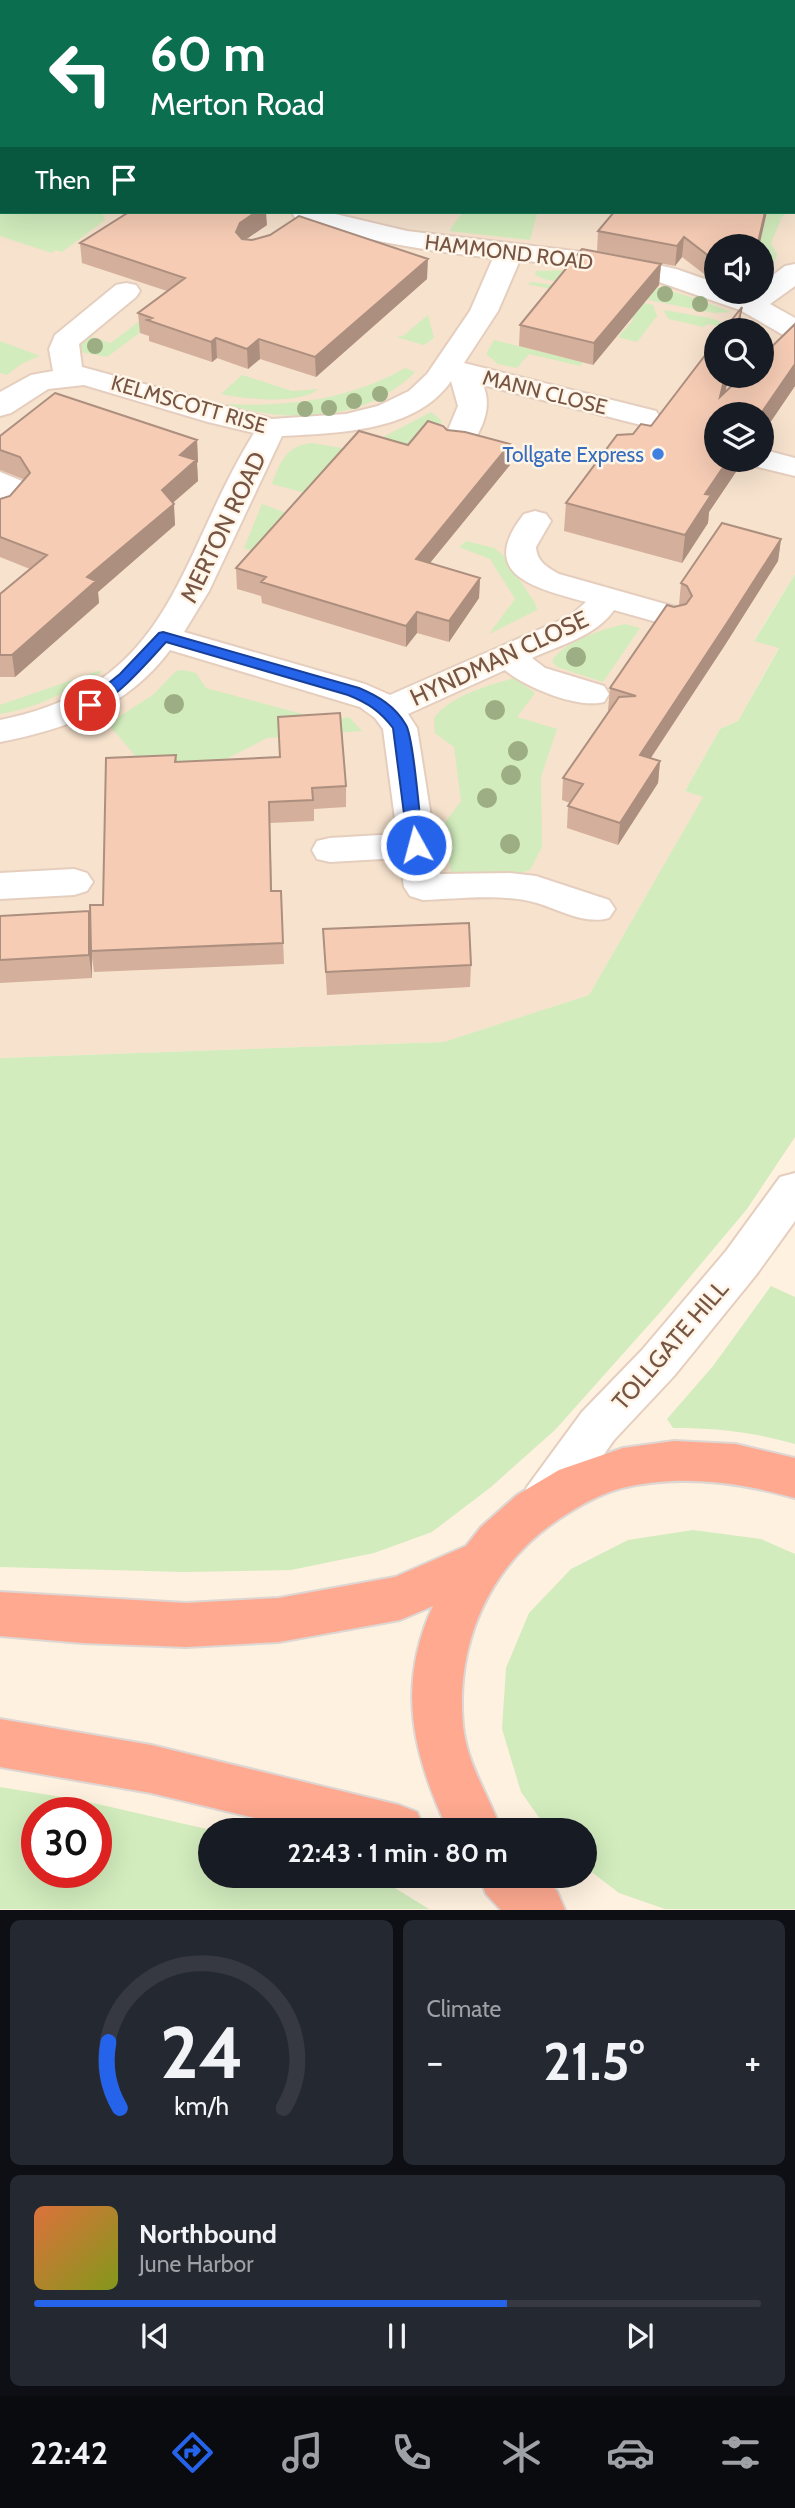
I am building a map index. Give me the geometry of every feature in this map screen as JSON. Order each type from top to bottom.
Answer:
[{"type":"highway","points":[[469,1818],[448,1772],[438,1727],[436,1684],[443,1642],[456,1602],[478,1563],[508,1530],[544,1501],[586,1480],[618,1470],[672,1461],[716,1461],[761,1467],[795,1478]]},
{"type":"highway","points":[[0,1614],[186,1625],[279,1620],[400,1598],[478,1563]]},
{"type":"highway","points":[[0,1743],[151,1769],[352,1818]]},
{"type":"street","name":"HAMMOND ROAD","points":[[299,218],[326,221],[409,240],[509,253],[568,257],[627,267],[704,288]]},
{"type":"street","name":"KELMSCOTT RISE","points":[[0,407],[30,386],[69,376],[100,378],[219,416],[272,428],[333,425],[389,412],[420,397],[452,368],[484,311],[509,253]]},
{"type":"street","points":[[774,289],[795,272]]},
{"type":"street","points":[[69,376],[65,341],[126,291]]},
{"type":"street","name":"HAMMOND ROAD","points":[[750,304],[795,330]]},
{"type":"street","name":"MANN CLOSE","points":[[452,368],[643,430],[665,391]]},
{"type":"street","points":[[452,368],[470,384],[474,400],[472,416],[458,442]]},
{"type":"street","name":"MERTON ROAD","points":[[0,731],[48,722],[90,705],[125,677],[163,636],[195,587],[257,452],[272,428]]},
{"type":"street","points":[[774,461],[795,467]]},
{"type":"street","points":[[0,481],[11,488],[14,494],[0,509]]},
{"type":"street","points":[[535,521],[519,547],[521,559],[527,568],[547,581],[671,616]]},
{"type":"street","name":"HYNDMAN CLOSE","points":[[387,710],[582,623],[594,615],[606,598]]},
{"type":"street","name":"HYNDMAN CLOSE","points":[[163,636],[354,691],[387,710],[400,727],[423,887],[510,886],[536,889],[596,909]]},
{"type":"street","points":[[509,656],[533,676],[592,694]]},
{"type":"street","points":[[330,850],[416,845]]},
{"type":"street","points":[[0,886],[74,882]]},
{"type":"street","name":"TOLLGATE HILL","points":[[544,1501],[598,1426],[666,1353],[741,1263],[795,1189]]},
{"type":"shaded area","points":[[0,214],[795,214],[795,574],[754,640],[779,647],[738,721],[720,729],[685,791],[704,796],[589,995],[445,1042],[0,1058]]},
{"type":"green space","points":[[0,214],[103,214],[105,220],[62,252],[55,250],[52,253],[0,236]]},
{"type":"green space","points":[[462,214],[537,214],[530,240],[449,231]]},
{"type":"green space","points":[[767,214],[785,214],[774,236],[762,234]]},
{"type":"green space","points":[[574,270],[614,277],[653,286],[731,312],[714,313],[544,279],[535,275],[536,271]]},
{"type":"green space","points":[[532,282],[653,305],[657,316],[637,342],[618,337],[634,319],[557,290],[527,284]]},
{"type":"green space","points":[[160,305],[161,317],[107,357],[81,352],[74,346],[86,335],[111,343]]},
{"type":"green space","points":[[663,310],[710,318],[704,318],[704,327],[669,319]]},
{"type":"green space","points":[[428,315],[434,338],[424,345],[396,337],[403,336]]},
{"type":"green space","points":[[494,340],[583,362],[580,366],[529,354],[517,368],[498,364],[486,354]]},
{"type":"green space","points":[[0,341],[40,356],[21,364],[7,375],[0,373]]},
{"type":"green space","points":[[405,368],[415,372],[395,389],[374,401],[350,409],[300,416],[226,404],[273,404],[318,399],[362,388]]},
{"type":"green space","points":[[242,375],[292,391],[318,389],[310,394],[286,399],[243,398],[221,394]]},
{"type":"green space","points":[[431,412],[441,420],[441,426],[412,460],[364,447]]},
{"type":"green space","points":[[311,443],[342,448],[333,459],[349,463],[309,494],[272,484],[285,456],[295,448]]},
{"type":"green space","points":[[262,504],[294,516],[261,554],[244,548]]},
{"type":"green space","points":[[466,541],[494,548],[503,555],[537,610],[489,634],[515,599],[490,559],[459,547]]},
{"type":"green space","points":[[795,574],[795,1137],[747,1209],[663,1309],[555,1430],[491,1487],[432,1532],[374,1553],[291,1570],[183,1572],[0,1567],[0,1058],[444,1042],[589,995],[703,797],[685,791],[720,729],[738,721],[779,648],[754,641]]},
{"type":"green space","points":[[625,624],[640,628],[603,682],[557,667],[552,661],[575,642]]},
{"type":"green space","points":[[101,670],[100,673],[52,698],[27,708],[0,714],[0,705]]},
{"type":"green space","points":[[176,671],[196,673],[206,688],[328,721],[349,717],[362,731],[267,738],[189,778],[145,767],[108,724],[154,694]]},
{"type":"green space","points":[[514,678],[535,693],[517,717],[557,729],[541,777],[542,847],[530,870],[513,875],[451,873],[443,825],[461,801],[454,747],[435,733],[434,718],[460,697]]},
{"type":"green space","points":[[771,1286],[795,1297],[795,1444],[735,1432],[673,1428],[667,1419],[713,1366]]},
{"type":"green space","points":[[693,1530],[761,1539],[795,1554],[795,1909],[665,1909],[619,1893],[597,1876],[597,1818],[539,1818],[521,1792],[502,1729],[506,1668],[529,1613],[571,1569],[628,1540]]},
{"type":"green space","points":[[0,1787],[62,1797],[21,1797],[21,1888],[112,1888],[112,1807],[198,1827],[198,1888],[395,1888],[429,1909],[0,1909]]},
{"type":"building","points":[[126,214],[253,214],[240,223],[236,232],[242,239],[252,240],[270,235],[299,216],[428,259],[315,357],[259,339],[247,349],[216,338],[211,342],[147,320],[152,318],[138,313],[185,278],[80,243]]},
{"type":"building","points":[[612,214],[765,214],[760,234],[704,234],[704,252],[684,237],[677,246],[598,231]]},
{"type":"building","points":[[582,249],[661,264],[594,343],[520,325]]},
{"type":"building","points":[[742,307],[739,318],[733,318]]},
{"type":"building","points":[[795,324],[795,364],[769,402],[704,402],[704,472],[720,472],[705,494],[711,495],[685,535],[566,503],[617,435],[633,434],[641,424],[651,426],[704,357],[704,388],[722,388],[720,397],[729,388],[774,388],[774,344]]},
{"type":"building","points":[[55,393],[197,440],[180,455],[196,460],[162,490],[174,504],[87,577],[96,581],[12,655],[0,655],[0,594],[47,555],[0,537],[0,499],[10,496],[30,473],[20,457],[0,450],[0,436]]},
{"type":"building","points":[[428,421],[447,430],[510,444],[416,559],[480,578],[449,621],[417,612],[406,626],[261,582],[266,577],[236,568],[359,431],[408,445]]},
{"type":"building","points":[[722,523],[781,539],[640,755],[660,761],[620,823],[568,806],[583,784],[563,778],[619,697],[636,696],[610,688],[667,605],[674,607],[686,604],[692,596],[687,586],[681,583]]},
{"type":"building","points":[[340,713],[346,786],[312,788],[313,800],[269,802],[271,891],[281,891],[283,943],[91,951],[90,905],[103,905],[106,758],[176,755],[175,762],[280,757],[278,717]]},
{"type":"building","points":[[89,911],[89,955],[0,960],[0,916]]},
{"type":"building","points":[[469,923],[471,965],[326,972],[323,929]]},
{"type":"place","name":"Tollgate Express","points":[[658,454]]},
{"type":"route","points":[[90,705],[125,677],[163,636],[354,691],[387,710],[400,727],[416,845]]}]
